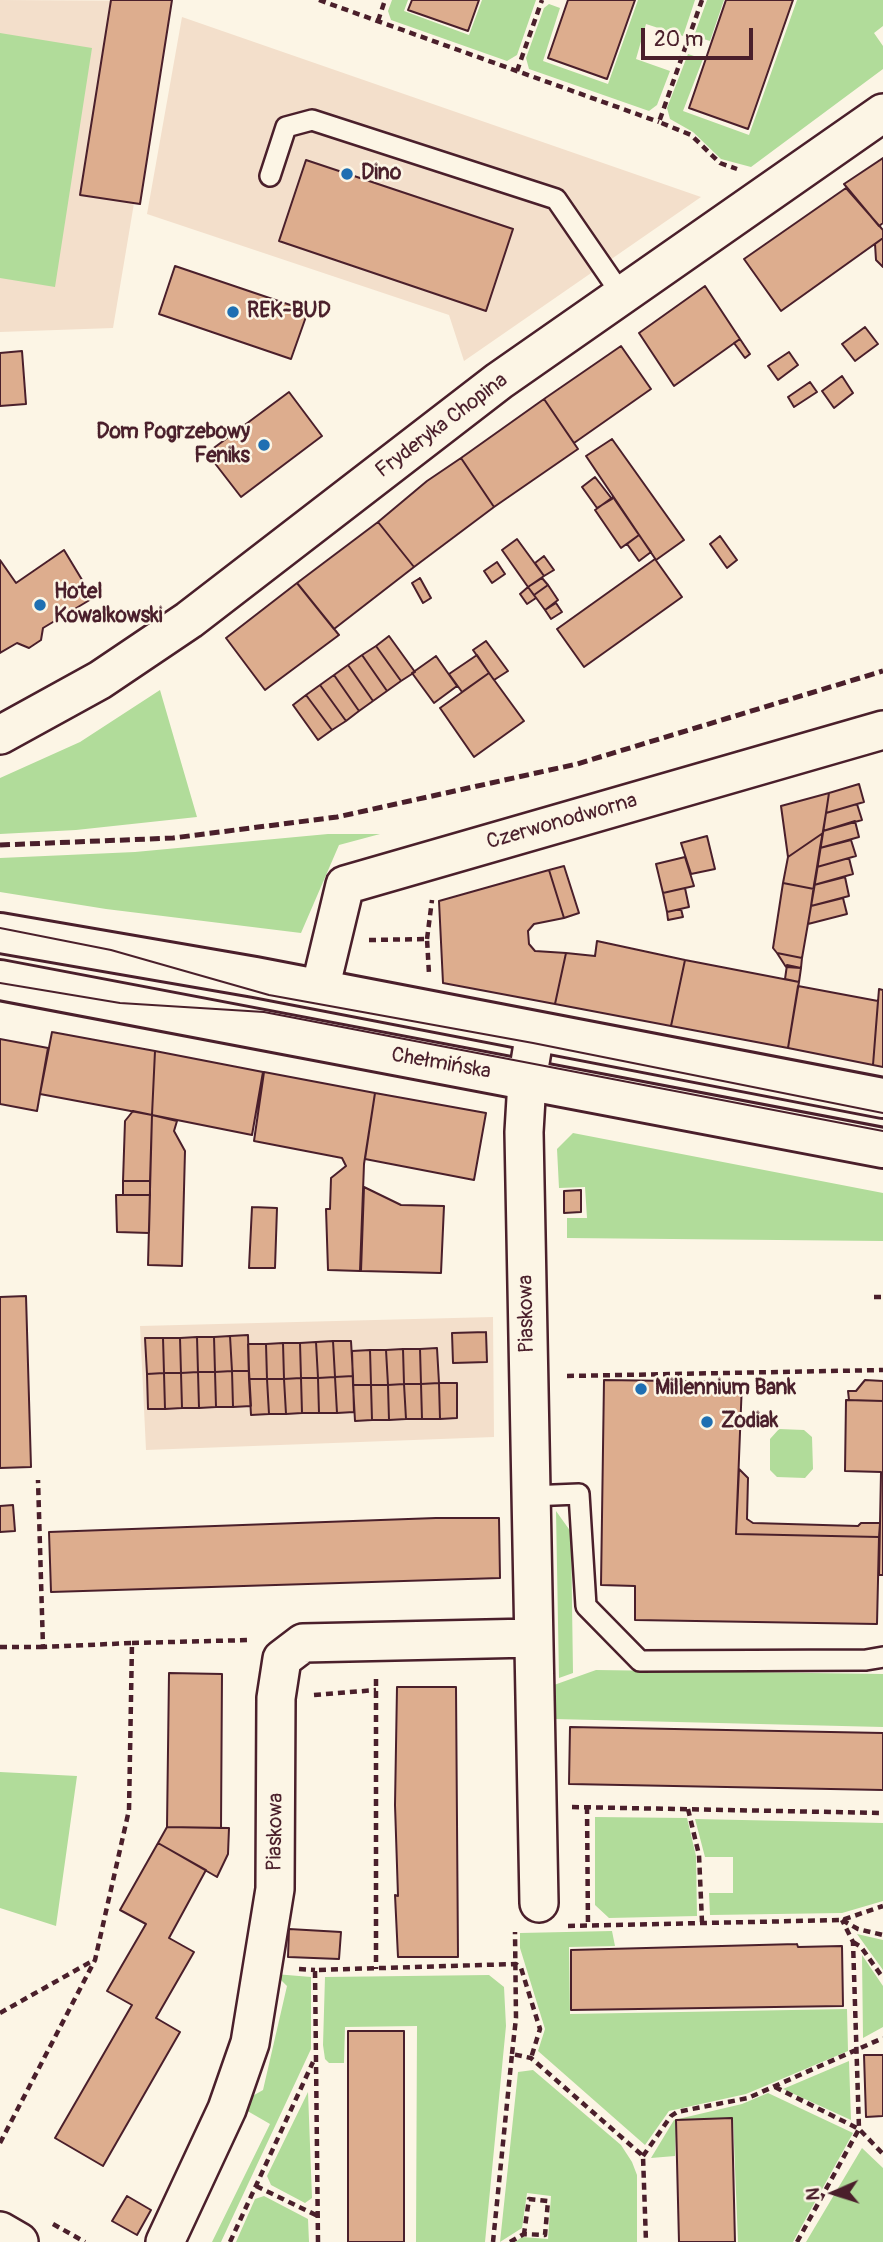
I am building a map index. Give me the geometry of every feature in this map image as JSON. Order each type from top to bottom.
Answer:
[{"type":"main road","points":[[0,933],[320,989],[883,1098]]},
{"type":"main road","name":"Chełmińska","points":[[0,980],[883,1148]]},
{"type":"street","name":"Fryderyka Chopina","points":[[0,735],[100,680],[189,620],[499,381],[883,113]]},
{"type":"street","name":"Czerwonodworna","points":[[320,989],[345,885],[883,730]]},
{"type":"street","name":"Piaskowa","points":[[535,1032],[527,1080],[524,1151],[539,1903]]},
{"type":"street","points":[[282,1659],[303,1643],[532,1638]]},
{"type":"street","name":"Piaskowa","points":[[165,2242],[227,2109],[250,2043],[275,1889],[276,1698],[282,1659]]},
{"type":"street","points":[[0,2231],[19,2242]]},
{"type":"lane","points":[[270,177],[286,127],[312,120],[556,199],[622,295]]},
{"type":"lane","points":[[529,1496],[579,1494],[586,1606],[640,1661],[866,1660],[883,1657]]},
{"type":"path","points":[[319,0],[659,122],[691,135],[720,163],[746,169]]},
{"type":"path","points":[[378,21],[385,0]]},
{"type":"path","points":[[517,71],[542,0]]},
{"type":"path","points":[[659,122],[702,0]]},
{"type":"path","points":[[874,1297],[883,1297]]},
{"type":"path","points":[[528,1377],[883,1370]]},
{"type":"path","points":[[38,1480],[43,1647]]},
{"type":"path","points":[[0,1647],[264,1640],[282,1659]]},
{"type":"path","points":[[0,2143],[95,1960],[129,1810],[132,1643]]},
{"type":"path","points":[[376,1673],[376,1969]]},
{"type":"path","points":[[276,1698],[376,1690]]},
{"type":"path","points":[[883,1813],[587,1807],[589,1927],[842,1920],[883,1906]]},
{"type":"path","points":[[688,1809],[699,1855],[702,1922]]},
{"type":"path","points":[[842,1920],[883,1935]]},
{"type":"path","points":[[797,2242],[859,2129],[853,1942],[842,1920]]},
{"type":"path","points":[[853,1942],[861,1947],[883,1978]]},
{"type":"path","points":[[0,2013],[95,1960]]},
{"type":"path","points":[[318,2242],[314,2058],[318,2025],[316,1970],[516,1964],[522,1968],[540,2029],[531,2058]]},
{"type":"path","points":[[493,2242],[512,2054],[515,1984]]},
{"type":"path","points":[[646,2242],[643,2156],[671,2116],[677,2112],[748,2098],[883,2038]]},
{"type":"path","points":[[512,2054],[531,2058],[643,2156]]},
{"type":"path","points":[[230,2242],[314,2058]]},
{"type":"path","points":[[775,2087],[859,2129],[883,2154]]},
{"type":"path","points":[[256,2186],[318,2216]]},
{"type":"path","points":[[510,2242],[524,2234],[545,2235],[548,2200],[528,2199],[524,2234]]},
{"type":"shaded area","points":[[0,0],[168,1],[113,328],[0,332]]},
{"type":"shaded area","points":[[182,17],[701,197],[464,361],[449,315],[147,214]]},
{"type":"shaded area","points":[[493,1317],[494,1437],[146,1450],[140,1326]]},
{"type":"green space","points":[[392,0],[408,0],[404,11],[469,35],[482,0],[536,0],[517,55],[507,61],[391,20],[388,11]]},
{"type":"green space","points":[[638,0],[695,0],[683,36],[646,24],[636,59],[670,71],[657,105],[649,111],[529,69],[526,58],[544,8],[549,4],[560,8],[543,61],[608,84]]},
{"type":"green space","points":[[707,0],[724,0],[710,41],[694,36]]},
{"type":"green space","points":[[797,0],[883,0],[883,26],[874,33],[883,46],[883,69],[751,167],[721,159],[693,132],[670,119],[667,108],[688,54],[703,59],[683,111],[749,135]]},
{"type":"green space","points":[[0,33],[92,48],[55,287],[0,278]]},
{"type":"green space","points":[[160,690],[197,817],[76,830],[0,834],[0,778],[80,742]]},
{"type":"green space","points":[[328,834],[380,834],[339,845],[301,933],[106,909],[0,892],[0,858],[135,852]]},
{"type":"green space","points":[[573,1133],[883,1193],[883,1241],[567,1238],[567,1218],[587,1218],[585,1187],[559,1188],[557,1149]]},
{"type":"green space","points":[[779,1429],[804,1430],[812,1437],[813,1469],[805,1478],[777,1477],[770,1470],[770,1439]]},
{"type":"green space","points":[[556,1511],[571,1532],[573,1673],[559,1678]]},
{"type":"green space","points":[[596,1670],[883,1674],[883,1727],[554,1719],[554,1685]]},
{"type":"green space","points":[[0,1772],[77,1776],[56,1926],[0,1908]]},
{"type":"green space","points":[[595,1817],[687,1818],[696,1856],[697,1916],[609,1918],[595,1905]]},
{"type":"green space","points":[[695,1819],[883,1823],[883,1901],[842,1913],[710,1915],[709,1893],[733,1893],[733,1857],[705,1857]]},
{"type":"green space","points":[[612,1931],[615,1946],[569,1947],[570,2014],[847,2009],[848,2051],[746,2094],[669,2111],[645,2145],[538,2051],[545,2029],[520,1948],[520,1933]]},
{"type":"green space","points":[[857,1934],[883,1940],[883,1970]]},
{"type":"green space","points":[[862,1955],[883,1986],[883,2027],[863,2038]]},
{"type":"green space","points":[[275,1974],[311,1977],[311,2049],[221,2242],[212,2242],[270,2124],[244,2109],[249,2098],[263,2090],[287,1986]]},
{"type":"green space","points":[[489,1975],[504,1987],[506,2026],[485,2242],[416,2242],[417,2026],[345,2027],[344,2063],[329,2063],[325,2059],[323,2045],[325,1977]]},
{"type":"green space","points":[[849,2061],[851,2120],[783,2089]]},
{"type":"green space","points":[[533,2070],[621,2145],[632,2162],[637,2175],[637,2242],[515,2242],[522,2237],[548,2239],[551,2196],[527,2193],[522,2228],[500,2242],[518,2072]]},
{"type":"green space","points":[[308,2092],[312,2198],[305,2203],[271,2185],[267,2176]]},
{"type":"green space","points":[[768,2093],[853,2133],[793,2242],[738,2242],[733,2118],[676,2120],[675,2156],[651,2158],[674,2120],[742,2104]]},
{"type":"green space","points":[[862,2148],[883,2168],[883,2242],[806,2242]]},
{"type":"green space","points":[[264,2196],[308,2219],[309,2242],[236,2242],[255,2199]]},
{"type":"building","points":[[111,0],[172,0],[140,204],[80,195]]},
{"type":"building","points":[[412,0],[479,0],[468,31],[408,10]]},
{"type":"building","points":[[568,0],[635,0],[607,79],[548,58]]},
{"type":"building","points":[[726,0],[793,0],[748,129],[689,108]]},
{"type":"building","points":[[883,158],[883,223],[879,226],[844,184]]},
{"type":"building","points":[[306,160],[513,229],[486,311],[279,241]]},
{"type":"building","points":[[846,188],[883,230],[883,238],[781,311],[744,259]]},
{"type":"building","points":[[883,238],[883,267],[876,260],[875,244]]},
{"type":"building","name":"REK-BUD","points":[[175,266],[308,311],[291,359],[159,314]]},
{"type":"building","points":[[705,286],[740,339],[674,386],[639,333]]},
{"type":"building","points":[[865,327],[878,344],[855,361],[842,344]]},
{"type":"building","points":[[740,339],[750,354],[745,358],[734,343]]},
{"type":"building","points":[[621,346],[651,389],[574,443],[544,399]]},
{"type":"building","points":[[22,351],[26,404],[0,406],[0,353]]},
{"type":"building","points":[[789,352],[798,365],[778,380],[768,366]]},
{"type":"building","points":[[842,376],[853,393],[834,408],[822,391]]},
{"type":"building","points":[[810,382],[817,392],[794,407],[788,397]]},
{"type":"building","name":"Dom Pogrzebowy Feniks","points":[[289,392],[322,436],[241,497],[207,453]]},
{"type":"building","points":[[544,399],[578,449],[494,507],[461,458]]},
{"type":"building","points":[[612,439],[684,540],[656,560],[586,456]]},
{"type":"building","points":[[461,458],[494,507],[414,567],[378,522],[427,481]]},
{"type":"building","points":[[595,477],[612,499],[597,508],[582,487]]},
{"type":"building","points":[[613,497],[639,535],[621,548],[595,510]]},
{"type":"building","points":[[378,522],[414,567],[334,629],[297,583]]},
{"type":"building","points":[[639,535],[651,552],[639,561],[627,544]]},
{"type":"building","points":[[720,536],[737,560],[727,568],[710,544]]},
{"type":"building","points":[[517,539],[544,576],[528,587],[502,550]]},
{"type":"building","name":"Hotel Kowalkowski","points":[[64,550],[93,598],[43,628],[41,640],[29,648],[17,643],[0,653],[0,560],[16,583]]},
{"type":"building","points":[[544,556],[554,570],[544,576],[535,563]]},
{"type":"building","points":[[655,559],[682,597],[584,667],[557,629]]},
{"type":"building","points":[[497,562],[505,574],[492,583],[484,571]]},
{"type":"building","points":[[420,578],[431,598],[423,603],[412,583]]},
{"type":"building","points":[[542,578],[548,585],[534,595],[528,587]]},
{"type":"building","points":[[297,583],[339,635],[265,690],[226,638]]},
{"type":"building","points":[[548,585],[558,600],[545,610],[534,595]]},
{"type":"building","points":[[528,587],[536,598],[527,604],[520,594]]},
{"type":"building","points":[[556,603],[562,612],[551,619],[545,610]]},
{"type":"building","points":[[389,636],[415,672],[401,681],[376,646]]},
{"type":"building","points":[[486,641],[508,671],[494,680],[473,650]]},
{"type":"building","points":[[376,646],[401,681],[387,691],[362,655]]},
{"type":"building","points":[[362,655],[387,691],[373,701],[348,665]]},
{"type":"building","points":[[477,655],[489,673],[462,692],[449,674]]},
{"type":"building","points":[[436,656],[457,686],[434,703],[412,673]]},
{"type":"building","points":[[348,665],[373,701],[359,711],[334,675]]},
{"type":"building","points":[[489,673],[524,721],[474,757],[440,708]]},
{"type":"building","points":[[334,675],[359,711],[346,721],[320,685]]},
{"type":"building","points":[[320,685],[346,721],[332,730],[306,695]]},
{"type":"building","points":[[306,695],[332,730],[318,740],[293,705]]},
{"type":"building","points":[[859,784],[864,802],[826,813],[829,793]]},
{"type":"building","points":[[829,793],[823,833],[788,857],[781,806]]},
{"type":"building","points":[[857,804],[862,820],[823,831],[826,813]]},
{"type":"building","points":[[855,821],[859,837],[820,848],[823,831]]},
{"type":"building","points":[[823,833],[814,889],[783,883],[788,857]]},
{"type":"building","points":[[707,836],[715,869],[691,874],[681,843]]},
{"type":"building","points":[[851,840],[856,856],[817,867],[820,848]]},
{"type":"building","points":[[685,857],[694,886],[663,893],[656,864]]},
{"type":"building","points":[[849,858],[853,874],[814,885],[817,867]]},
{"type":"building","points":[[564,866],[579,913],[564,918],[549,870]]},
{"type":"building","points":[[549,870],[564,918],[534,924],[528,931],[529,944],[535,951],[566,953],[555,1004],[443,983],[439,901]]},
{"type":"building","points":[[845,877],[849,896],[811,906],[814,885]]},
{"type":"building","points":[[783,883],[814,889],[802,958],[777,953],[773,948]]},
{"type":"building","points":[[685,888],[689,907],[667,912],[663,893]]},
{"type":"building","points":[[843,898],[847,914],[808,924],[811,906]]},
{"type":"building","points":[[681,909],[683,917],[668,920],[667,912]]},
{"type":"building","points":[[597,941],[685,960],[671,1026],[555,1004],[566,953],[595,956]]},
{"type":"building","points":[[777,953],[802,958],[801,968],[786,967]]},
{"type":"building","points":[[685,960],[799,982],[788,1048],[671,1026]]},
{"type":"building","points":[[787,965],[801,968],[799,982],[785,979]]},
{"type":"building","points":[[798,986],[878,1001],[873,1065],[788,1048]]},
{"type":"building","points":[[879,989],[883,990],[883,1067],[873,1065]]},
{"type":"building","points":[[52,1032],[155,1051],[152,1115],[40,1094]]},
{"type":"building","points":[[0,1039],[48,1048],[37,1111],[0,1104]]},
{"type":"building","points":[[155,1051],[263,1072],[252,1135],[152,1115]]},
{"type":"building","points":[[264,1072],[375,1093],[364,1164],[360,1271],[328,1270],[326,1209],[330,1209],[331,1178],[346,1166],[342,1158],[254,1141]]},
{"type":"building","points":[[375,1093],[486,1113],[474,1180],[365,1159]]},
{"type":"building","points":[[133,1111],[152,1115],[150,1181],[123,1181],[125,1121]]},
{"type":"building","points":[[152,1115],[177,1121],[174,1131],[185,1151],[182,1266],[148,1265]]},
{"type":"building","points":[[123,1181],[150,1181],[150,1195],[123,1195]]},
{"type":"building","points":[[364,1187],[401,1205],[444,1206],[441,1273],[361,1271]]},
{"type":"building","points":[[581,1190],[581,1212],[564,1213],[564,1191]]},
{"type":"building","points":[[116,1195],[150,1195],[149,1233],[117,1232]]},
{"type":"building","points":[[252,1207],[277,1208],[275,1268],[249,1268]]},
{"type":"building","points":[[26,1296],[31,1467],[0,1468],[0,1297]]},
{"type":"building","points":[[486,1332],[487,1362],[453,1363],[452,1333]]},
{"type":"building","points":[[248,1335],[249,1371],[232,1371],[230,1336]]},
{"type":"building","points":[[230,1336],[232,1371],[215,1372],[214,1337]]},
{"type":"building","points":[[197,1337],[214,1337],[215,1372],[198,1372]]},
{"type":"building","points":[[197,1337],[198,1372],[181,1373],[180,1338]]},
{"type":"building","points":[[145,1338],[163,1338],[164,1373],[147,1374]]},
{"type":"building","points":[[163,1338],[180,1338],[181,1373],[164,1373]]},
{"type":"building","points":[[333,1341],[335,1377],[318,1378],[316,1342]]},
{"type":"building","points":[[333,1341],[351,1341],[353,1376],[335,1377]]},
{"type":"building","points":[[316,1342],[318,1378],[301,1378],[300,1343]]},
{"type":"building","points":[[283,1343],[284,1379],[267,1379],[266,1344]]},
{"type":"building","points":[[283,1343],[300,1343],[301,1378],[284,1379]]},
{"type":"building","points":[[248,1344],[266,1344],[267,1379],[249,1379]]},
{"type":"building","points":[[437,1348],[439,1383],[421,1384],[420,1349]]},
{"type":"building","points":[[403,1349],[404,1384],[388,1385],[386,1350]]},
{"type":"building","points":[[403,1349],[420,1349],[421,1384],[404,1384]]},
{"type":"building","points":[[370,1350],[386,1350],[388,1385],[371,1385]]},
{"type":"building","points":[[370,1350],[371,1385],[353,1385],[352,1351]]},
{"type":"building","points":[[232,1371],[233,1407],[216,1407],[215,1372]]},
{"type":"building","points":[[232,1371],[249,1371],[251,1406],[233,1407]]},
{"type":"building","points":[[198,1372],[215,1372],[216,1407],[199,1408]]},
{"type":"building","points":[[198,1372],[199,1408],[182,1408],[181,1373]]},
{"type":"building","points":[[164,1373],[165,1409],[148,1409],[147,1374]]},
{"type":"building","points":[[164,1373],[181,1373],[182,1408],[165,1409]]},
{"type":"building","points":[[353,1376],[354,1412],[337,1413],[335,1377]]},
{"type":"building","points":[[335,1377],[337,1413],[319,1413],[318,1378]]},
{"type":"building","points":[[301,1378],[302,1413],[286,1414],[284,1379]]},
{"type":"building","points":[[301,1378],[318,1378],[319,1413],[302,1413]]},
{"type":"building","points":[[249,1379],[267,1379],[269,1414],[251,1415]]},
{"type":"building","points":[[267,1379],[284,1379],[286,1414],[269,1414]]},
{"type":"building","points":[[604,1380],[742,1382],[736,1534],[879,1537],[877,1624],[635,1620],[635,1586],[601,1585]]},
{"type":"building","points":[[865,1380],[883,1381],[883,1401],[849,1400],[848,1391],[856,1391]]},
{"type":"building","points":[[439,1383],[440,1419],[422,1419],[421,1384]]},
{"type":"building","points":[[439,1383],[457,1383],[457,1418],[440,1419]]},
{"type":"building","points":[[404,1384],[406,1419],[389,1420],[388,1385]]},
{"type":"building","points":[[404,1384],[421,1384],[422,1419],[406,1419]]},
{"type":"building","points":[[353,1385],[371,1385],[372,1420],[355,1421]]},
{"type":"building","points":[[371,1385],[388,1385],[389,1420],[372,1420]]},
{"type":"building","points":[[846,1400],[883,1401],[883,1575],[879,1575],[881,1472],[845,1471]]},
{"type":"building","points":[[739,1469],[748,1478],[747,1519],[753,1523],[858,1526],[861,1523],[880,1523],[879,1537],[736,1534]]},
{"type":"building","points":[[13,1505],[15,1531],[0,1532],[0,1506]]},
{"type":"building","points":[[499,1518],[500,1578],[51,1592],[49,1532]]},
{"type":"building","points":[[169,1673],[222,1674],[221,1828],[167,1827]]},
{"type":"building","points":[[397,1687],[456,1687],[458,1957],[398,1957],[395,1895],[398,1896],[395,1805]]},
{"type":"building","points":[[570,1727],[883,1733],[883,1790],[569,1784]]},
{"type":"building","points":[[167,1827],[229,1828],[228,1854],[217,1877],[158,1843]]},
{"type":"building","points":[[158,1843],[206,1870],[169,1938],[194,1952],[156,2018],[180,2032],[103,2166],[55,2138],[132,2005],[107,1991],[146,1924],[120,1910]]},
{"type":"building","points":[[289,1929],[341,1932],[339,1959],[288,1957]]},
{"type":"building","points":[[797,1944],[798,1947],[842,1946],[843,2006],[571,2010],[571,1950]]},
{"type":"building","points":[[348,2031],[404,2031],[404,2242],[348,2242]]},
{"type":"building","points":[[864,2055],[883,2055],[883,2116],[866,2117]]},
{"type":"building","points":[[732,2118],[735,2242],[679,2242],[676,2120]]},
{"type":"building","points":[[127,2196],[151,2210],[137,2235],[112,2221]]},
{"type":"tram line","points":[[0,928],[111,950],[269,995],[533,1043],[883,1113]]},
{"type":"tram line","points":[[0,983],[120,1003],[264,1012],[883,1131]]},
{"type":"railway","points":[[0,845],[173,838],[337,817],[577,764],[883,671]]},
{"type":"place","name":"Dino","points":[[347,174]]},
{"type":"place","name":"REK-BUD","points":[[233,312]]},
{"type":"place","name":"Dom Pogrzebowy Feniks","points":[[264,445]]},
{"type":"place","name":"Hotel Kowalkowski","points":[[40,605]]},
{"type":"place","name":"Millennium Bank","points":[[641,1389]]},
{"type":"place","name":"Zodiak","points":[[707,1422]]}]
